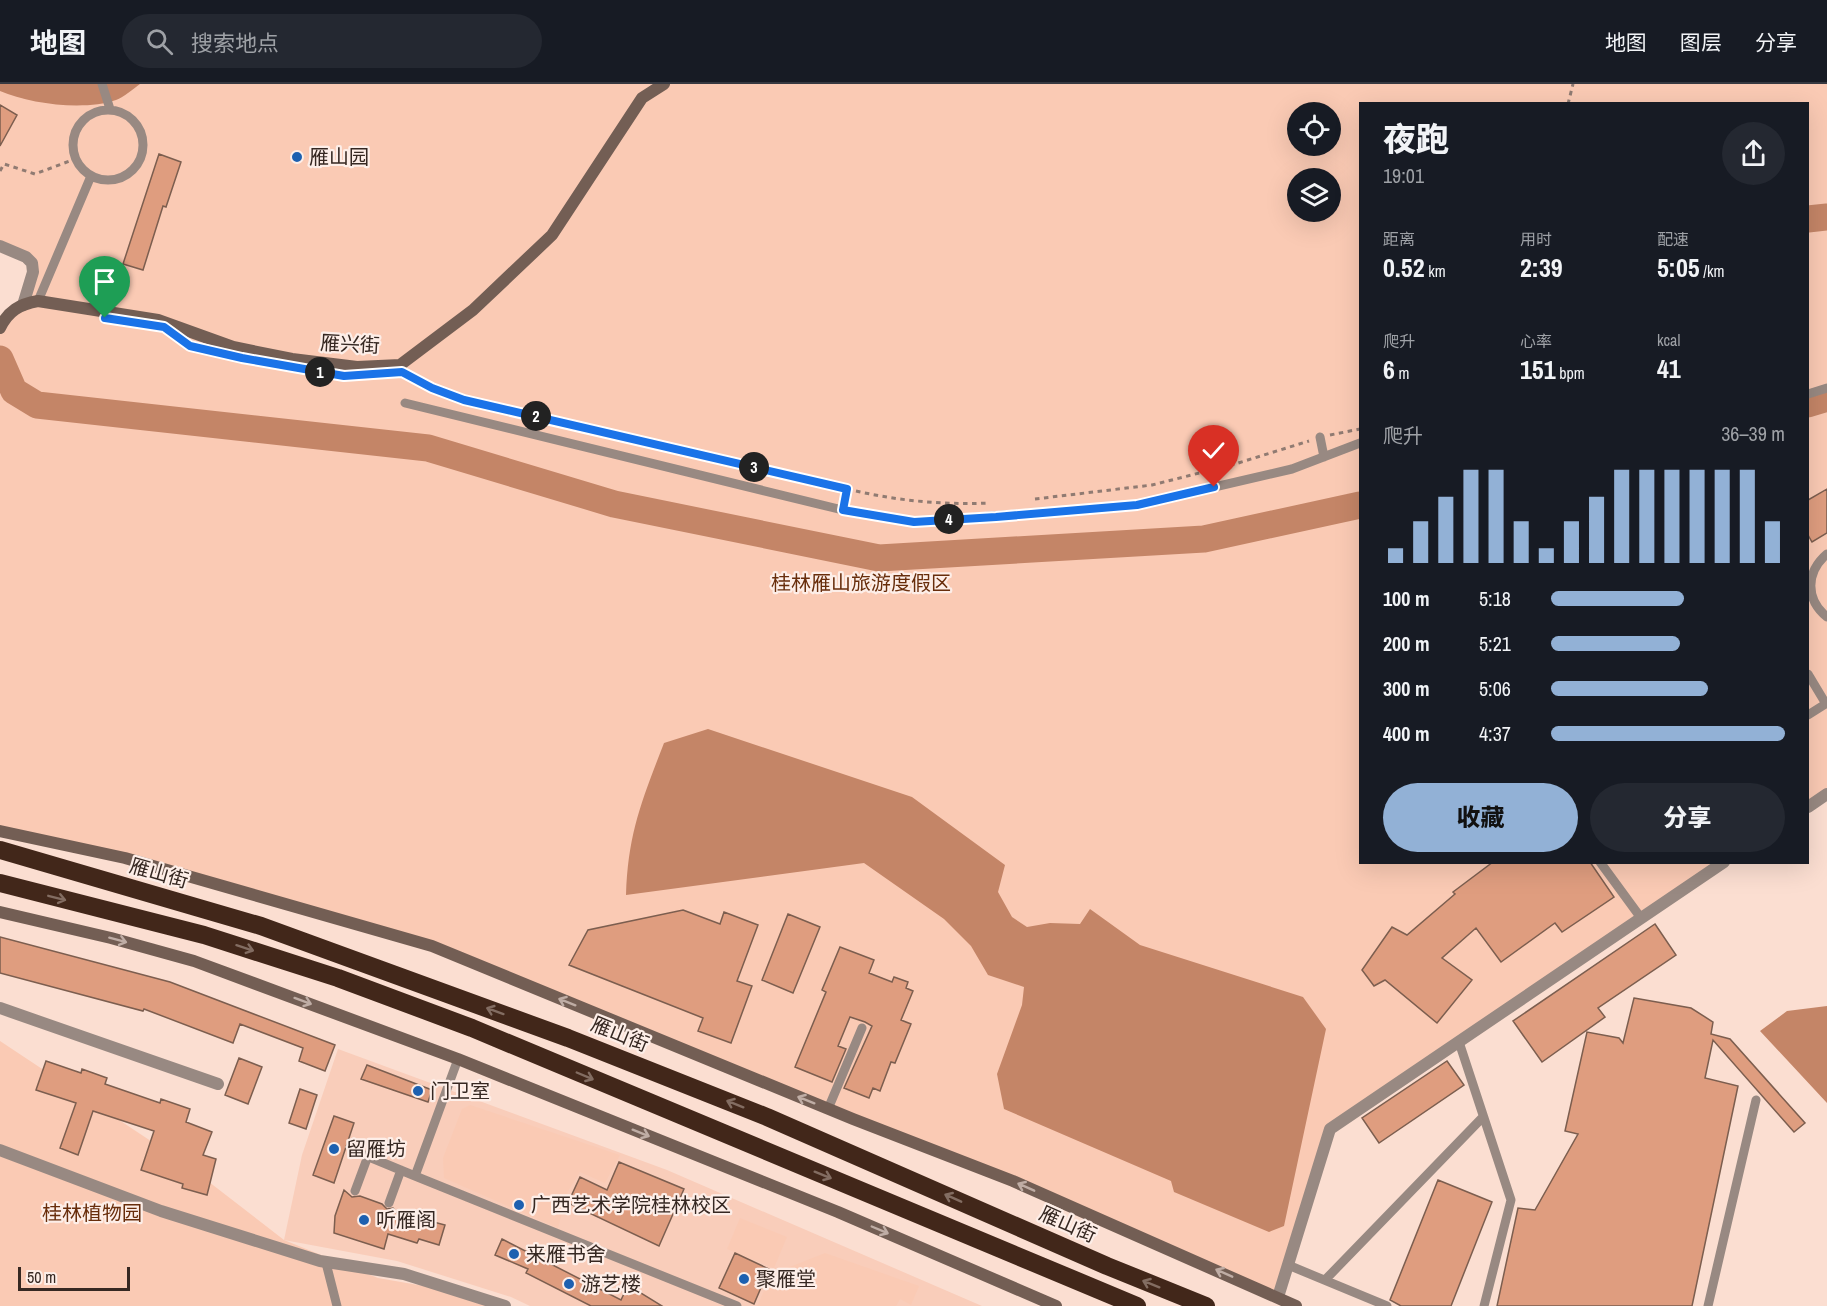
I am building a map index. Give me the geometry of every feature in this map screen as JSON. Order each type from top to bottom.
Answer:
[{"type":"highway","name":"雁山街","points":[[0,850],[261,926],[568,1038],[767,1117],[1107,1266],[1206,1306]]},
{"type":"highway","points":[[0,883],[204,935],[338,978],[472,1028],[1137,1306]]},
{"type":"street","name":"雁兴街","points":[[0,328],[9,314],[23,305],[38,301],[158,320],[233,347],[292,360],[357,367],[400,365],[473,310],[552,235],[642,98],[664,84]]},
{"type":"street","points":[[0,246],[26,257],[32,263],[33,272],[23,305]]},
{"type":"street","points":[[1809,806],[1827,794]]},
{"type":"street","points":[[0,831],[125,858],[432,946],[828,1109],[1013,1181],[1296,1306]]},
{"type":"street","points":[[1278,1297],[1330,1129],[1721,864]]},
{"type":"street","points":[[0,912],[111,938],[194,961],[458,1059],[838,1212],[1056,1306]]},
{"type":"street","points":[[0,1008],[218,1084]]},
{"type":"street","points":[[0,1150],[160,1211],[326,1263],[404,1274],[505,1306]]},
{"type":"lane","points":[[102,84],[109,105],[138,127],[143,149],[133,170],[124,177],[113,180],[91,177],[81,169],[75,159],[73,135],[79,124],[109,105]]},
{"type":"lane","points":[[38,301],[91,177]]},
{"type":"lane","points":[[1809,394],[1827,388]]},
{"type":"lane","points":[[405,403],[843,510],[914,522],[1137,505],[1292,469],[1359,443]]},
{"type":"lane","points":[[1320,437],[1324,457]]},
{"type":"lane","points":[[843,510],[847,489]]},
{"type":"lane","points":[[1827,554],[1819,561],[1810,575],[1814,603],[1827,617]]},
{"type":"lane","points":[[1809,677],[1826,703],[1809,715]]},
{"type":"lane","points":[[1601,864],[1641,918]]},
{"type":"lane","points":[[828,1109],[862,1029]]},
{"type":"lane","points":[[1459,1042],[1511,1200],[1484,1306]]},
{"type":"lane","points":[[415,1176],[458,1059]]},
{"type":"lane","points":[[1708,1306],[1756,1100]]},
{"type":"lane","points":[[1325,1280],[1484,1117]]},
{"type":"lane","points":[[357,1152],[738,1306]]},
{"type":"lane","points":[[355,1191],[368,1156]]},
{"type":"lane","points":[[388,1203],[400,1170]]},
{"type":"lane","points":[[326,1263],[337,1306]]},
{"type":"lane","points":[[1288,1265],[1387,1306]]},
{"type":"path","points":[[1570,102],[1574,84]]},
{"type":"path","points":[[0,171],[4,164],[35,174],[75,159]]},
{"type":"path","points":[[402,372],[432,388],[464,400],[886,498],[954,504],[994,503]]},
{"type":"path","points":[[1026,501],[1152,485],[1235,464],[1320,437],[1359,429]]},
{"type":"shaded area","points":[[0,84],[140,84],[116,100],[89,105],[73,105],[12,96],[0,91]]},
{"type":"shaded area","points":[[708,729],[912,797],[1005,865],[998,892],[1012,917],[1027,927],[1050,923],[1080,924],[1090,909],[1140,945],[1303,997],[1326,1029],[1284,1226],[1269,1232],[1174,1192],[1171,1181],[1004,1109],[997,1074],[1022,1005],[1024,987],[988,975],[971,946],[944,919],[864,863],[626,895],[627,873],[637,817],[664,743]]},
{"type":"shaded area","points":[[1827,1006],[1827,1103],[1760,1031],[1787,1011]]},
{"type":"shaded area","name":"广西艺术学院桂林校区","points":[[338,1049],[667,1170],[982,1306],[530,1306],[511,1297],[397,1261],[284,1240],[302,1155]]},
{"type":"green space","name":"桂林雁山旅游度假区","points":[[0,84],[1827,84],[1827,794],[1809,806],[1809,102],[1359,102],[1359,864],[1723,864],[1330,1129],[1278,1297],[432,946],[205,880],[0,831],[0,328],[15,309],[33,268],[0,246]]},
{"type":"green space","name":"桂林植物园","points":[[0,1041],[187,1165],[284,1240],[378,1278],[424,1286],[492,1306],[0,1306]]},
{"type":"green space","points":[[470,1105],[620,1155],[605,1183],[580,1172],[568,1191],[558,1228],[444,1178],[443,1158],[462,1109]]},
{"type":"green space","points":[[740,1218],[787,1237],[774,1268],[727,1249]]},
{"type":"green space","points":[[825,1253],[919,1286],[911,1305],[900,1299],[896,1306],[757,1306],[772,1274]]},
{"type":"building","points":[[0,105],[17,115],[0,146]]},
{"type":"building","points":[[159,154],[181,162],[166,207],[163,206],[143,270],[123,264]]},
{"type":"building","points":[[1827,489],[1827,533],[1812,542],[1809,537],[1809,499]]},
{"type":"building","points":[[1490,864],[1591,864],[1614,897],[1562,932],[1555,923],[1501,962],[1476,928],[1442,958],[1472,980],[1437,1023],[1385,980],[1374,986],[1362,970],[1392,927],[1407,935],[1455,894],[1453,892]]},
{"type":"building","points":[[683,910],[720,924],[724,912],[758,925],[737,981],[752,986],[731,1043],[698,1031],[703,1018],[569,965],[588,930]]},
{"type":"building","points":[[788,914],[820,927],[793,993],[762,980]]},
{"type":"building","points":[[1655,924],[1676,955],[1598,1008],[1605,1017],[1542,1062],[1513,1021]]},
{"type":"building","points":[[0,937],[170,982],[335,1045],[325,1071],[299,1061],[303,1048],[240,1024],[233,1043],[144,1009],[143,1011],[0,973]]},
{"type":"building","points":[[840,947],[874,960],[869,973],[892,982],[894,977],[908,982],[906,988],[913,991],[901,1020],[911,1024],[895,1063],[891,1062],[880,1091],[873,1088],[869,1098],[844,1088],[872,1026],[865,1022],[850,1017],[838,1046],[846,1049],[832,1082],[795,1067],[826,992],[822,990]]},
{"type":"building","points":[[1634,998],[1691,1008],[1713,1022],[1711,1034],[1730,1039],[1805,1123],[1794,1132],[1713,1040],[1705,1078],[1738,1086],[1692,1306],[1497,1306],[1518,1208],[1535,1210],[1578,1134],[1565,1131],[1587,1032],[1619,1038],[1623,1043]]},
{"type":"building","points":[[239,1058],[262,1067],[248,1104],[225,1095]]},
{"type":"building","points":[[46,1061],[81,1073],[82,1069],[107,1078],[105,1084],[160,1103],[161,1099],[190,1109],[186,1122],[212,1132],[203,1155],[216,1159],[207,1195],[182,1188],[183,1184],[141,1170],[154,1131],[93,1111],[78,1155],[60,1148],[76,1103],[36,1090]]},
{"type":"building","points":[[1447,1061],[1464,1085],[1379,1143],[1362,1118]]},
{"type":"building","points":[[367,1065],[432,1090],[428,1102],[361,1079]]},
{"type":"building","points":[[300,1089],[317,1095],[306,1129],[289,1123]]},
{"type":"building","name":"留雁坊","points":[[334,1116],[354,1123],[334,1183],[313,1175]]},
{"type":"building","points":[[619,1162],[684,1189],[659,1246],[568,1203],[580,1177],[607,1190]]},
{"type":"building","points":[[1438,1180],[1492,1202],[1451,1306],[1401,1306],[1390,1300]]},
{"type":"building","name":"听雁阁","points":[[344,1190],[352,1197],[360,1196],[382,1204],[387,1209],[393,1208],[396,1212],[445,1225],[439,1245],[419,1239],[417,1243],[388,1234],[384,1249],[334,1233],[335,1216]]},
{"type":"building","points":[[502,1239],[621,1300],[628,1285],[662,1306],[591,1306],[526,1273],[528,1269],[495,1255]]},
{"type":"building","name":"聚雁堂","points":[[735,1253],[769,1269],[754,1304],[719,1288]]},
{"type":"waterway","points":[[1809,219],[1827,217]]},
{"type":"waterway","points":[[0,359],[14,391],[37,405],[428,448],[614,504],[879,558],[1204,539],[1359,505]]},
{"type":"waterway","points":[[1809,404],[1827,398]]},
{"type":"place","name":"雁山园","points":[[297,157]]},
{"type":"place","name":"门卫室","points":[[418,1091]]},
{"type":"place","name":"留雁坊","points":[[334,1149]]},
{"type":"place","name":"广西艺术学院桂林校区","points":[[519,1205]]},
{"type":"place","name":"听雁阁","points":[[364,1220]]},
{"type":"place","name":"来雁书舍","points":[[514,1254]]},
{"type":"place","name":"聚雁堂","points":[[744,1279]]},
{"type":"place","name":"游艺楼","points":[[569,1284]]},
{"type":"route","points":[[105,318],[164,327],[190,346],[242,358],[344,376],[402,372],[432,388],[464,400],[649,441],[847,489],[843,510],[914,522],[1137,505],[1214,487]]}]
